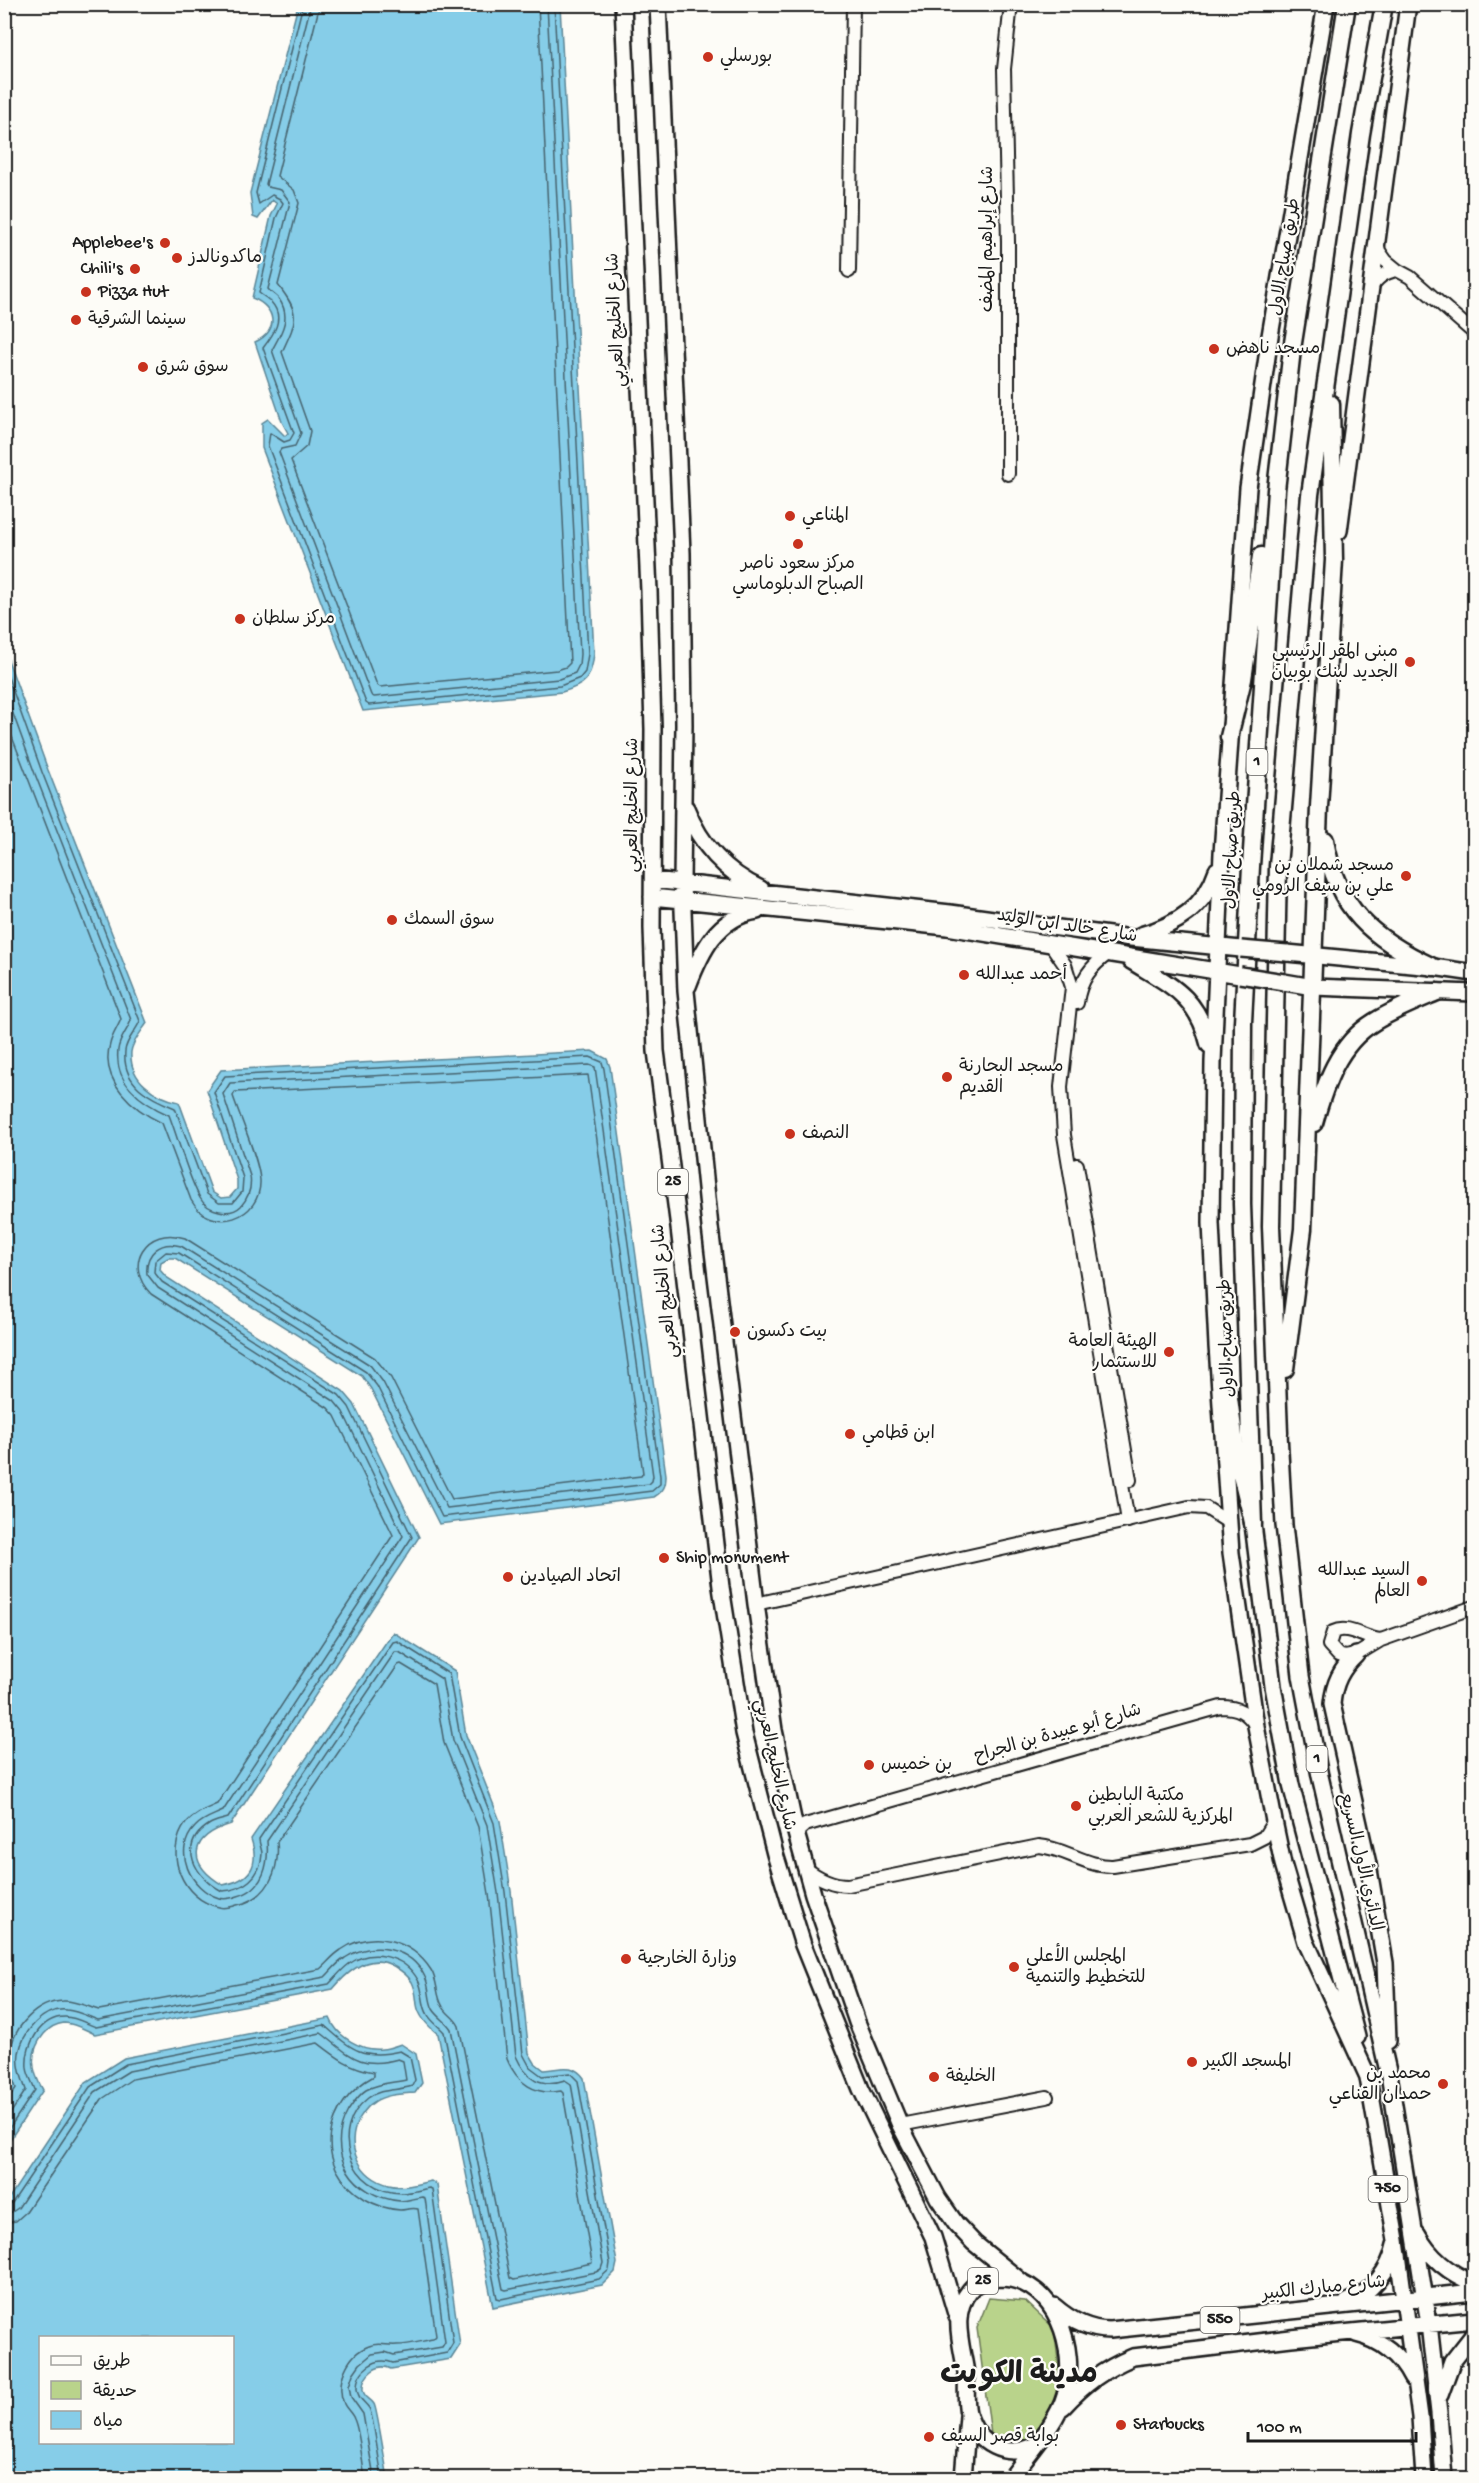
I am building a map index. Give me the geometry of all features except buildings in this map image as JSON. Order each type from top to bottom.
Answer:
[{"type":"highway","name":"طريق صباح الاول","points":[[1253,1524],[1242,1204],[1243,1022],[1252,843],[1276,490],[1292,349],[1347,4]]},
{"type":"highway","name":"1","points":[[1279,1433],[1271,1226],[1278,866],[1310,495],[1361,134],[1384,4]]},
{"type":"highway","points":[[1279,1412],[1303,1229],[1307,1147],[1319,807],[1334,560],[1330,354]]},
{"type":"highway","points":[[1229,737],[1243,679],[1264,537],[1276,490]]},
{"type":"highway","points":[[1319,807],[1331,872],[1347,901],[1362,921],[1380,938],[1403,953],[1433,967]]},
{"type":"highway","points":[[1307,1147],[1336,1061],[1350,1042],[1373,1022],[1437,992]]},
{"type":"main road","name":"شارع الخليج العربي","points":[[621,4],[649,591],[653,729],[652,897],[656,1051],[721,1587],[744,1733],[775,1854],[803,1945],[861,2089],[933,2237],[957,2317]]},
{"type":"main road","name":"شارع الخليج العربي","points":[[658,4],[682,553],[682,884],[686,991],[708,1215],[756,1604],[774,1730],[805,1868],[857,2022],[900,2124],[938,2198],[956,2224],[974,2243],[1022,2282]]},
{"type":"main road","name":"طريق صباح الاول","points":[[1228,1522],[1211,1223],[1216,971],[1229,737],[1248,488],[1270,336],[1326,4]]},
{"type":"main road","points":[[1334,560],[1353,436],[1369,290],[1408,4]]},
{"type":"main road","points":[[683,801],[692,823],[716,857],[769,901],[735,918],[711,938],[700,956],[686,991]]},
{"type":"main road","points":[[1131,938],[1164,928],[1192,912],[1212,886],[1222,853]]},
{"type":"main road","name":"شارع خالد ابن الوليد","points":[[653,880],[769,901],[1050,943],[1312,987],[1474,993]]},
{"type":"main road","name":"شارع خالد ابن الوليد","points":[[652,897],[917,909],[1131,938],[1433,967],[1474,973]]},
{"type":"main road","points":[[1116,955],[1176,987],[1195,1008],[1205,1031],[1213,1062]]},
{"type":"main road","points":[[1211,1223],[1238,1464],[1253,1524]]},
{"type":"main road","name":"الدائري الأول السريع","points":[[1279,1433],[1284,1524],[1302,1676],[1320,1776],[1390,2080],[1429,2324],[1439,2413]]},
{"type":"main road","name":"750","points":[[1228,1522],[1237,1604],[1256,1726],[1283,1864],[1306,1942],[1369,2079],[1404,2300]]},
{"type":"main road","name":"1","points":[[1253,1524],[1273,1686],[1291,1785],[1369,2079]]},
{"type":"main road","points":[[1356,1655],[1347,1663],[1337,1679],[1332,1704],[1368,1864],[1385,1963],[1390,2080]]},
{"type":"main road","points":[[1412,2225],[1424,2245],[1439,2262],[1458,2276],[1474,2283]]},
{"type":"main road","points":[[1338,2305],[1362,2295],[1377,2281],[1389,2265],[1396,2240]]},
{"type":"main road","name":"25","points":[[963,2478],[968,2413],[967,2381],[957,2317],[969,2291],[982,2281],[999,2278],[1022,2282],[1045,2297],[1059,2321],[1066,2348],[1066,2393],[1059,2412],[1011,2478]]},
{"type":"main road","name":"شارع مبارك الكبير","points":[[1045,2297],[1074,2321],[1102,2331],[1474,2292]]},
{"type":"main road","points":[[1404,2300],[1417,2399],[1424,2478]]},
{"type":"main road","points":[[1200,2349],[1182,2344],[1181,2334],[1185,2330],[1231,2319]]},
{"type":"main road","name":"550","points":[[1059,2412],[1082,2386],[1110,2366],[1133,2357],[1474,2320]]},
{"type":"main road","points":[[1350,2332],[1382,2343],[1395,2354],[1406,2367],[1417,2399]]},
{"type":"main road","points":[[1444,2478],[1439,2413],[1440,2396],[1448,2370],[1462,2347],[1474,2334]]},
{"type":"main road","name":"25","points":[[968,2413],[981,2438],[995,2448],[1018,2452],[1034,2446]]},
{"type":"street","points":[[849,271],[853,4]]},
{"type":"street","name":"شارع إبراهيم المضف","points":[[1008,474],[1008,243],[1004,69],[1011,4]]},
{"type":"street","points":[[1376,239],[1379,251],[1397,270],[1410,277],[1474,333]]},
{"type":"street","points":[[1369,290],[1376,279],[1385,273],[1397,270]]},
{"type":"street","points":[[1050,943],[1065,964],[1075,994]]},
{"type":"street","points":[[1116,955],[1088,972],[1075,994],[1061,1087],[1064,1135],[1132,1520]]},
{"type":"street","points":[[756,1604],[1197,1507],[1214,1511],[1228,1522]]},
{"type":"street","points":[[1381,1640],[1366,1638],[1340,1628],[1333,1632],[1329,1645],[1333,1652],[1345,1657],[1356,1655],[1381,1640],[1474,1607]]},
{"type":"street","name":"شارع أبو عبيدة بن الجراح","points":[[796,1833],[805,1825],[1221,1707],[1232,1707],[1248,1714],[1256,1726]]},
{"type":"street","points":[[805,1868],[825,1881],[848,1885],[1039,1846],[1059,1850],[1096,1865],[1113,1866],[1250,1844],[1264,1837],[1274,1821]]},
{"type":"street","points":[[900,2124],[1047,2097]]},
{"type":"green space","points":[[989,2298],[1025,2301],[1054,2328],[1059,2368],[1058,2411],[1034,2444],[1010,2448],[992,2442],[977,2328]]},
{"type":"water","points":[[298,5],[560,5],[594,654],[589,675],[577,687],[562,692],[363,711],[262,448],[262,423],[268,419],[285,436],[288,433],[282,422],[255,342],[268,332],[272,319],[266,307],[252,298],[271,216],[277,204],[272,200],[258,219],[253,217],[250,193]]},
{"type":"water","points":[[4,649],[48,770],[147,1023],[132,1048],[134,1071],[145,1086],[161,1096],[179,1102],[212,1192],[221,1198],[230,1197],[237,1189],[237,1180],[207,1090],[221,1070],[592,1051],[607,1059],[610,1067],[666,1475],[664,1488],[654,1497],[439,1524],[371,1389],[362,1376],[175,1258],[168,1258],[161,1262],[160,1270],[166,1277],[343,1391],[354,1404],[419,1537],[231,1824],[217,1829],[200,1843],[197,1851],[198,1859],[211,1877],[223,1885],[240,1880],[246,1875],[253,1864],[254,1857],[251,1839],[393,1632],[455,1671],[466,1735],[500,1821],[511,1891],[529,2053],[535,2063],[544,2070],[571,2068],[584,2078],[617,2263],[615,2272],[602,2285],[493,2307],[438,2034],[420,2014],[412,1982],[400,1970],[386,1963],[377,1961],[361,1965],[333,1989],[95,2034],[72,2024],[55,2025],[44,2034],[34,2054],[34,2068],[43,2090],[5,2147]]},
{"type":"water","points":[[330,2018],[344,2037],[358,2045],[382,2049],[401,2044],[416,2054],[422,2083],[415,2093],[388,2096],[378,2099],[369,2106],[359,2119],[355,2130],[354,2150],[363,2168],[379,2181],[389,2185],[410,2186],[431,2181],[437,2185],[460,2345],[451,2359],[391,2369],[381,2367],[372,2371],[365,2379],[363,2390],[374,2404],[388,2478],[5,2478],[5,2204],[86,2082],[124,2058]]},
{"type":"place","name":"بورسلي","points":[[708,57]]},
{"type":"place","name":"Applebee's","points":[[165,243]]},
{"type":"place","name":"ماكدونالدز","points":[[177,258]]},
{"type":"place","name":"Chili's","points":[[135,269]]},
{"type":"place","name":"Pizza Hut","points":[[86,292]]},
{"type":"place","name":"سينما الشرقية","points":[[76,320]]},
{"type":"place","name":"مسجد ناهض","points":[[1214,349]]},
{"type":"place","name":"سوق شرق","points":[[143,367]]},
{"type":"place","name":"المناعي","points":[[790,516]]},
{"type":"place","name":"مركز سعود ناصر الصباح الدبلوماسي","points":[[798,544]]},
{"type":"place","name":"مركز سلطان","points":[[240,619]]},
{"type":"place","name":"مبنى المقر الرئيسي الجديد لبنك بوبيان","points":[[1410,662]]},
{"type":"place","name":"مسجد شملان بن علي بن سيف الرومي","points":[[1406,876]]},
{"type":"place","name":"سوق السمك","points":[[392,920]]},
{"type":"place","name":"أحمد عبدالله","points":[[964,975]]},
{"type":"place","name":"مسجد البحارنة القديم","points":[[947,1077]]},
{"type":"place","name":"النصف","points":[[790,1134]]},
{"type":"place","name":"بيت دكسون","points":[[735,1332]]},
{"type":"place","name":"الهيئة العامة للاستثمار","points":[[1169,1352]]},
{"type":"place","name":"ابن قطامي","points":[[850,1434]]},
{"type":"place","name":"Ship monument","points":[[664,1558]]},
{"type":"place","name":"اتحاد الصيادين","points":[[508,1577]]},
{"type":"place","name":"السيد عبدالله العالم","points":[[1422,1581]]},
{"type":"place","name":"بن خميس","points":[[869,1765]]},
{"type":"place","name":"مكتبة البابطين المركزية للشعر العربي","points":[[1076,1806]]},
{"type":"place","name":"وزارة الخارجية","points":[[626,1959]]},
{"type":"place","name":"المجلس الأعلى للتخطيط والتنمية","points":[[1014,1967]]},
{"type":"place","name":"المسجد الكبير","points":[[1192,2062]]},
{"type":"place","name":"الخليفة","points":[[934,2077]]},
{"type":"place","name":"محمد بن حمدان القناعي","points":[[1443,2084]]},
{"type":"place","name":"Starbucks","points":[[1121,2425]]},
{"type":"place","name":"بوابة قصر السيف","points":[[929,2437]]},
{"type":"district","name":"مدينة الكويت","points":[[1019,2376]]}]
